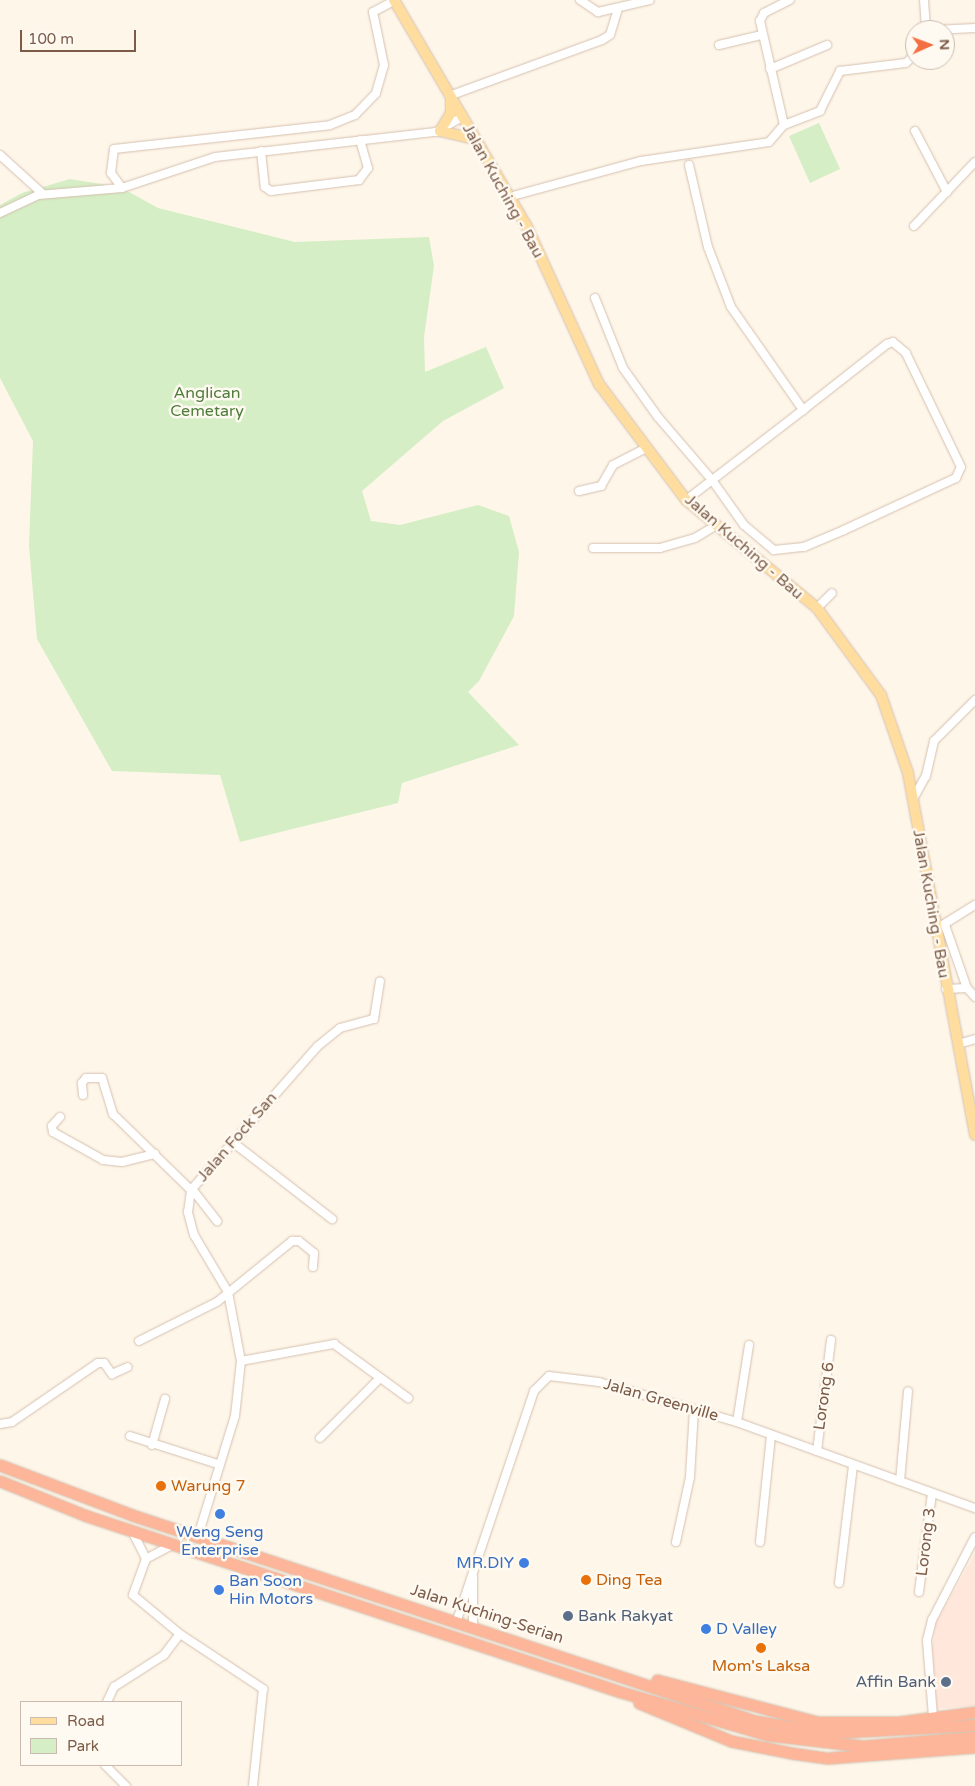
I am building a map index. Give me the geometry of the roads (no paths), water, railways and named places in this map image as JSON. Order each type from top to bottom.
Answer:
[{"type":"highway","name":"Jalan Kuching-Serian","points":[[0,1465],[71,1494],[626,1675],[755,1721],[825,1739],[975,1725]]},
{"type":"highway","name":"Jalan Kuching-Serian","points":[[0,1481],[132,1531],[622,1692],[768,1735],[825,1739],[880,1746],[975,1737]]},
{"type":"highway","points":[[626,1675],[817,1722],[932,1717],[975,1712]]},
{"type":"highway","points":[[622,1692],[667,1717],[731,1740],[791,1753],[828,1758],[975,1747]]},
{"type":"main road","name":"Jalan Kuching - Bau","points":[[394,0],[509,198],[599,384],[645,449],[686,500],[715,526],[817,608],[881,694],[897,733],[913,800],[940,927],[946,989],[975,1135]]},
{"type":"main road","points":[[449,96],[451,113],[440,131],[475,139]]},
{"type":"street","points":[[122,188],[111,173],[114,149],[330,125],[355,115],[376,93],[384,65],[372,12],[394,0]]},
{"type":"street","points":[[580,0],[590,11],[618,9],[650,0]]},
{"type":"street","points":[[784,125],[761,35],[764,13],[790,0]]},
{"type":"street","points":[[924,0],[925,20]]},
{"type":"street","points":[[449,96],[602,40],[610,35],[618,9]]},
{"type":"street","points":[[955,29],[975,28]]},
{"type":"street","points":[[718,44],[761,35]]},
{"type":"street","points":[[770,69],[827,45]]},
{"type":"street","points":[[509,198],[650,160],[757,146],[775,137],[784,125],[820,111],[840,71],[905,63]]},
{"type":"street","points":[[0,213],[43,194],[122,188],[203,160],[261,151],[440,131],[462,117]]},
{"type":"street","points":[[915,131],[947,192]]},
{"type":"street","points":[[261,151],[265,187],[271,191],[360,180],[368,168],[360,140]]},
{"type":"street","points":[[0,155],[43,194]]},
{"type":"street","points":[[914,226],[975,162]]},
{"type":"street","points":[[689,166],[708,247],[730,307],[803,410]]},
{"type":"street","points":[[594,298],[623,368],[712,480],[761,540],[774,550],[791,550],[961,473],[960,460],[906,353],[893,342],[803,410],[712,480],[686,500]]},
{"type":"street","points":[[579,491],[601,486],[613,465],[645,449]]},
{"type":"street","points":[[593,548],[660,548],[695,538],[715,526]]},
{"type":"street","points":[[817,608],[832,593]]},
{"type":"street","points":[[913,800],[926,776],[934,742],[975,700]]},
{"type":"street","points":[[975,905],[940,927],[967,988],[975,997]]},
{"type":"street","name":"Jalan Fock San","points":[[198,1536],[218,1464],[235,1416],[241,1361],[228,1292],[194,1235],[188,1212],[192,1189],[235,1144],[239,1131],[318,1046],[340,1028],[374,1019],[380,981]]},
{"type":"street","points":[[946,989],[967,988]]},
{"type":"street","points":[[958,1044],[975,1039]]},
{"type":"street","points":[[84,1096],[82,1083],[86,1078],[102,1078],[113,1114],[192,1189],[217,1221]]},
{"type":"street","points":[[60,1118],[52,1126],[53,1132],[103,1160],[122,1162],[155,1154]]},
{"type":"street","points":[[235,1144],[332,1219]]},
{"type":"street","points":[[139,1341],[228,1292],[295,1240],[314,1253],[313,1267]]},
{"type":"street","name":"Lorong 6","points":[[817,1451],[831,1340]]},
{"type":"street","points":[[241,1361],[327,1342],[343,1348],[408,1398]]},
{"type":"street","points":[[737,1422],[749,1345]]},
{"type":"street","points":[[0,1424],[12,1422],[98,1363],[104,1363],[112,1374],[128,1367]]},
{"type":"street","name":"Jalan Greenville","points":[[457,1620],[539,1382],[549,1376],[566,1375],[737,1422],[975,1508]]},
{"type":"street","points":[[320,1438],[380,1378]]},
{"type":"street","points":[[900,1481],[908,1391]]},
{"type":"street","points":[[152,1445],[165,1399]]},
{"type":"street","points":[[676,1542],[690,1477],[694,1410]]},
{"type":"street","points":[[760,1542],[771,1435]]},
{"type":"street","points":[[130,1436],[152,1445],[218,1464]]},
{"type":"street","points":[[839,1583],[854,1465]]},
{"type":"street","name":"Lorong 3","points":[[919,1592],[932,1493]]},
{"type":"street","points":[[132,1531],[146,1559],[135,1601],[180,1634],[263,1689],[253,1786]]},
{"type":"street","points":[[932,1717],[927,1640],[940,1602],[975,1537]]},
{"type":"street","points":[[146,1559],[174,1544]]},
{"type":"street","name":"Jalan Greenville","points":[[473,1577],[473,1625]]},
{"type":"street","points":[[107,1701],[114,1687],[164,1655],[180,1634]]},
{"type":"street","points":[[106,1766],[126,1786]]},
{"type":"place","name":"Warung 7","points":[[161,1486]]},
{"type":"place","name":"Weng Seng Enterprise","points":[[220,1514]]},
{"type":"place","name":"MR.DIY","points":[[524,1563]]},
{"type":"place","name":"Ding Tea","points":[[586,1580]]},
{"type":"place","name":"Ban Soon Hin Motors","points":[[219,1590]]},
{"type":"place","name":"Bank Rakyat","points":[[568,1616]]},
{"type":"place","name":"D Valley","points":[[706,1629]]},
{"type":"place","name":"Mom's Laksa","points":[[761,1648]]},
{"type":"place","name":"Affin Bank","points":[[946,1682]]},
{"type":"park label","name":"Anglican Cemetary","points":[[207,402]]}]
